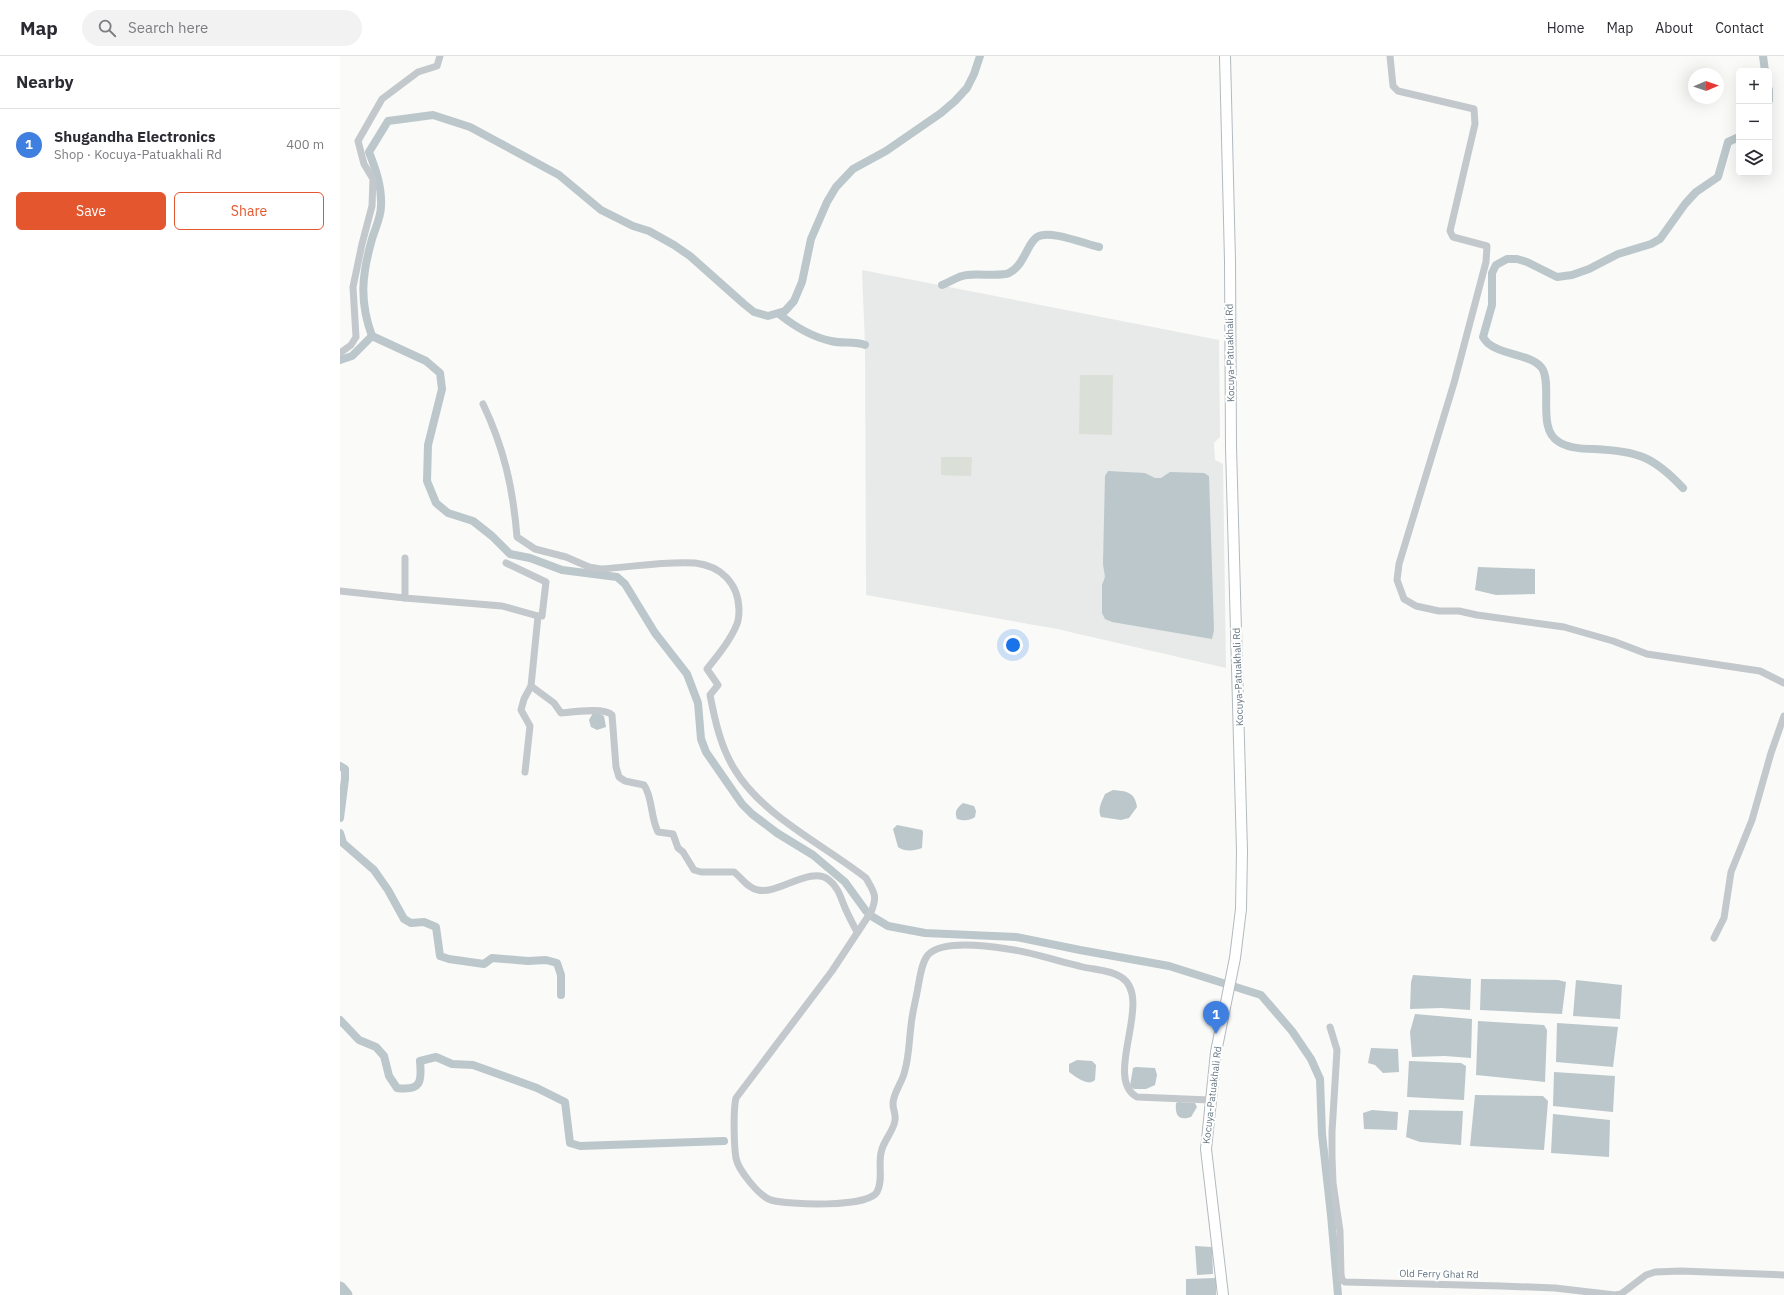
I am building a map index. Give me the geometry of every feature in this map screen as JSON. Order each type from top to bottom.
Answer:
[{"type":"main road","name":"Kocuya-Patuakhali Rd","points":[[1223,1295],[1206,1149],[1216,1052],[1232,974],[1241,909],[1242,851],[1231,440],[1230,261],[1225,56]]},
{"type":"street","points":[[340,353],[351,345],[356,337],[353,287],[372,206],[372,179],[364,164],[358,141],[382,99],[418,72],[437,66],[440,56]]},
{"type":"street","points":[[1390,56],[1393,86],[1398,91],[1474,109],[1475,124],[1450,231],[1453,237],[1487,246],[1486,262],[1454,383],[1398,564],[1397,580],[1404,599],[1416,606],[1439,612],[1459,611],[1477,615],[1564,627],[1613,640],[1647,654],[1760,671],[1784,683]]},
{"type":"street","points":[[483,404],[496,431],[507,467],[515,509],[516,537],[535,549],[566,557],[589,567],[601,569],[675,563],[696,563],[719,570],[733,585],[737,593],[739,604],[738,622],[729,640],[707,669],[718,685],[710,695],[717,731],[735,770],[763,804],[866,878],[874,892],[876,901],[871,912],[832,971],[736,1098],[734,1107],[736,1160],[748,1181],[768,1200],[789,1204],[835,1204],[864,1200],[875,1196],[878,1190],[880,1178],[880,1154],[896,1119],[893,1105],[905,1071],[911,1025],[920,976],[926,956],[935,950],[961,945],[974,945],[1022,951],[1079,967],[1111,972],[1122,977],[1129,984],[1132,996],[1132,1019],[1126,1048],[1125,1075],[1127,1086],[1132,1094],[1138,1097],[1210,1100]]},
{"type":"street","points":[[405,558],[405,598]]},
{"type":"street","points":[[340,591],[502,606],[542,616],[546,582],[506,563]]},
{"type":"street","points":[[525,772],[530,726],[521,710],[524,699],[531,686],[538,616]]},
{"type":"street","points":[[531,686],[554,703],[561,713],[601,711],[612,715],[616,767],[619,777],[625,781],[644,786],[649,792],[653,822],[658,832],[673,834],[678,848],[684,852],[694,870],[701,872],[734,872],[748,885],[757,890],[765,891],[802,878],[823,876],[830,881],[840,893],[845,909],[857,932]]},
{"type":"street","points":[[1714,938],[1724,918],[1731,872],[1752,820],[1771,753],[1784,716]]},
{"type":"street","name":"Old Ferry Ghat Rd","points":[[1330,1027],[1337,1050],[1332,1132],[1333,1183],[1340,1231],[1341,1274],[1342,1280],[1345,1282],[1555,1288],[1615,1295],[1621,1294],[1646,1275],[1655,1272],[1681,1271],[1784,1275]]},
{"type":"shaded area","points":[[862,270],[1219,340],[1220,437],[1214,443],[1215,460],[1223,464],[1226,668],[1057,629],[866,595],[865,345]]},
{"type":"shaded area","points":[[1080,375],[1113,375],[1112,435],[1079,434]]},
{"type":"shaded area","points":[[941,457],[972,457],[971,476],[941,475]]},
{"type":"shaded area","points":[[1108,471],[1145,473],[1155,478],[1161,478],[1170,472],[1204,473],[1209,476],[1214,630],[1212,639],[1112,622],[1105,619],[1102,613],[1102,585],[1105,577],[1103,564],[1105,476]]},
{"type":"shaded area","points":[[1478,567],[1535,569],[1535,594],[1496,595],[1475,590]]},
{"type":"shaded area","points":[[595,712],[604,716],[606,727],[597,730],[591,727],[589,720]]},
{"type":"shaded area","points":[[1113,790],[1129,793],[1134,798],[1137,807],[1129,818],[1121,820],[1101,817],[1100,808],[1105,794]]},
{"type":"shaded area","points":[[963,803],[974,806],[976,811],[975,817],[966,820],[957,819],[957,810]]},
{"type":"shaded area","points":[[897,825],[922,830],[922,848],[916,850],[900,849],[898,847],[893,829]]},
{"type":"shaded area","points":[[1413,975],[1471,979],[1470,1010],[1441,1008],[1410,1009],[1411,982]]},
{"type":"shaded area","points":[[1481,979],[1558,980],[1566,982],[1562,1014],[1480,1010]]},
{"type":"shaded area","points":[[1576,980],[1622,985],[1620,1019],[1573,1016]]},
{"type":"shaded area","points":[[1415,1014],[1472,1019],[1471,1058],[1445,1056],[1412,1057],[1410,1032]]},
{"type":"shaded area","points":[[1478,1021],[1544,1025],[1547,1030],[1545,1082],[1476,1075]]},
{"type":"shaded area","points":[[1557,1023],[1618,1027],[1613,1067],[1556,1062]]},
{"type":"shaded area","points":[[1371,1048],[1398,1049],[1399,1072],[1383,1073],[1375,1065],[1368,1063]]},
{"type":"shaded area","points":[[1077,1060],[1092,1061],[1096,1065],[1095,1080],[1092,1082],[1086,1082],[1078,1079],[1069,1072],[1069,1064]]},
{"type":"shaded area","points":[[1409,1061],[1461,1063],[1466,1066],[1464,1100],[1407,1097]]},
{"type":"shaded area","points":[[1133,1068],[1155,1068],[1157,1075],[1155,1085],[1146,1089],[1134,1089],[1130,1086]]},
{"type":"shaded area","points":[[1554,1072],[1615,1076],[1613,1112],[1553,1106]]},
{"type":"shaded area","points":[[1475,1095],[1543,1096],[1548,1101],[1544,1150],[1470,1146]]},
{"type":"shaded area","points":[[1176,1103],[1195,1103],[1197,1107],[1191,1117],[1183,1118],[1178,1116],[1176,1111]]},
{"type":"shaded area","points":[[1372,1110],[1398,1112],[1397,1130],[1364,1129],[1363,1113]]},
{"type":"shaded area","points":[[1409,1110],[1463,1111],[1461,1145],[1420,1142],[1406,1137]]},
{"type":"shaded area","points":[[1553,1114],[1610,1120],[1609,1157],[1551,1153]]},
{"type":"shaded area","points":[[1195,1246],[1212,1247],[1213,1274],[1197,1275]]},
{"type":"shaded area","points":[[1216,1278],[1216,1295],[1186,1295],[1186,1279]]},
{"type":"waterway","points":[[980,56],[974,74],[967,88],[955,101],[941,113],[886,151],[853,169],[836,187],[827,202],[811,239],[802,282],[794,301],[785,311],[768,316],[754,312],[690,256],[674,245],[649,231],[633,226],[601,210],[559,175],[470,127],[433,115],[388,121],[369,152],[381,192],[381,210],[372,239],[364,276],[363,288],[365,311],[368,323],[372,336],[426,361],[440,373],[442,389],[428,445],[427,481],[436,503],[448,513],[473,521],[492,536],[510,554],[530,558],[562,570],[617,577],[625,584],[655,633],[687,674],[698,703],[701,739],[706,752],[742,804],[752,814],[777,833],[813,855],[845,882],[866,911],[873,917],[888,926],[925,933],[1016,937],[1169,966],[1261,995],[1292,1031],[1311,1059],[1320,1079],[1322,1134],[1338,1295]]},
{"type":"waterway","points":[[1763,56],[1765,68]]},
{"type":"waterway","points":[[1683,488],[1653,462],[1643,457],[1622,451],[1571,447],[1559,442],[1552,436],[1548,428],[1546,387],[1543,370],[1533,361],[1495,348],[1483,337],[1492,305],[1492,273],[1496,265],[1507,259],[1517,259],[1527,262],[1557,277],[1572,275],[1589,269],[1618,254],[1651,244],[1660,239],[1685,204],[1696,192],[1718,177],[1728,142],[1736,138]]},
{"type":"waterway","points":[[942,285],[963,276],[1000,275],[1009,273],[1018,266],[1034,240],[1043,235],[1058,236],[1099,247]]},
{"type":"waterway","points":[[779,314],[797,327],[817,337],[835,342],[865,345]]},
{"type":"waterway","points":[[340,360],[352,356],[372,336]]},
{"type":"waterway","points":[[340,766],[345,769],[340,818]]},
{"type":"waterway","points":[[340,833],[343,843],[374,870],[388,890],[404,919],[411,923],[424,922],[436,927],[440,956],[449,959],[484,964],[492,958],[528,961],[546,960],[557,963],[561,975],[561,995]]},
{"type":"waterway","points":[[340,1020],[359,1040],[376,1047],[384,1056],[389,1076],[397,1088],[411,1088],[418,1084],[421,1074],[420,1061],[436,1057],[452,1064],[473,1065],[537,1088],[565,1102],[570,1143],[580,1146],[724,1141]]},
{"type":"waterway","points":[[340,1288],[346,1295]]},
{"type":"place","name":"Shugandha Electronics","points":[[1216,1034]]}]
